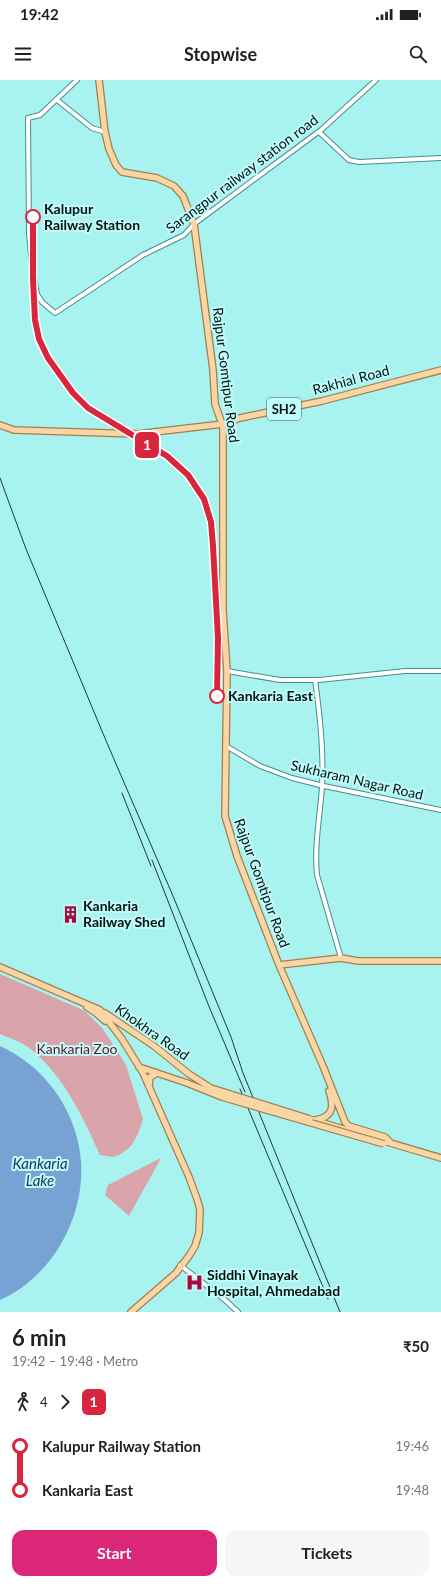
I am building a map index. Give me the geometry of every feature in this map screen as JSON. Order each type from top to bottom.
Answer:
[{"type":"main road","name":"Rajpur Gomtipur Road","points":[[99,80],[105,132],[109,149],[116,165],[122,172],[157,178],[174,186],[183,196],[194,224],[213,370],[215,404],[223,426],[223,610],[227,671],[225,816],[237,856],[279,965],[323,1066]]},
{"type":"main road","name":"Rakhial Road","points":[[0,425],[14,430],[123,434],[223,426],[240,418],[322,401],[441,371]]},
{"type":"main road","points":[[279,965],[341,958],[358,961],[441,962]]},
{"type":"main road","points":[[0,968],[100,1010],[149,1086],[189,1177],[199,1204],[200,1220],[195,1246],[181,1265],[131,1312]]},
{"type":"main road","points":[[90,1006],[106,1020],[115,1020]]},
{"type":"main road","name":"Khokhra Road","points":[[100,1010],[154,1046],[189,1074],[211,1088],[389,1144]]},
{"type":"main road","points":[[126,1312],[181,1265],[193,1245],[197,1210],[186,1178],[137,1066]]},
{"type":"main road","name":"Khokhra Road","points":[[137,1066],[187,1083],[222,1098],[389,1144]]},
{"type":"main road","points":[[313,1120],[327,1116],[332,1107],[323,1066]]},
{"type":"main road","points":[[323,1066],[346,1124],[385,1137],[389,1144],[441,1162]]},
{"type":"main road","points":[[149,1086],[150,1077],[157,1073]]},
{"type":"main road","points":[[389,1144],[441,1158]]},
{"type":"street","name":"Sarangpur railway station road","points":[[77,80],[40,115],[28,118],[29,233],[37,294],[42,302],[55,313],[143,255],[184,235],[194,224],[319,132],[376,80]]},
{"type":"street","points":[[57,100],[92,128],[105,132]]},
{"type":"street","points":[[319,132],[349,160],[359,162],[441,158]]},
{"type":"street","points":[[227,671],[280,680],[315,680],[406,671],[441,671]]},
{"type":"street","points":[[315,680],[321,737],[322,786],[316,862],[317,875],[341,958]]},
{"type":"street","name":"Sukharam Nagar Road","points":[[226,746],[260,766],[292,778],[322,786],[441,810]]},
{"type":"street","points":[[181,1265],[238,1312]]},
{"type":"green space","name":"Kankaria Zoo","points":[[0,974],[85,1011],[103,1029],[126,1065],[143,1119],[138,1134],[131,1146],[121,1154],[113,1157],[100,1155],[79,1110],[61,1082],[28,1047],[18,1041],[0,1034]]},
{"type":"green space","points":[[161,1158],[129,1216],[105,1195],[108,1185]]},
{"type":"water","name":"Kankaria Lake","points":[[0,1046],[27,1062],[49,1083],[66,1109],[72,1123],[77,1138],[81,1162],[80,1186],[76,1210],[67,1232],[55,1254],[39,1272],[21,1288],[0,1300]]},
{"type":"railway","points":[[0,478],[26,549],[231,1037],[243,1073],[340,1312]]},
{"type":"railway","points":[[122,793],[151,866]]},
{"type":"railway","points":[[152,860],[208,1004],[245,1092]]},
{"type":"railway","points":[[240,1089],[328,1299]]},
{"type":"metro line","name":"1","points":[[33,217],[33,279],[35,320],[39,339],[48,358],[73,393],[88,408],[110,423],[167,456],[188,475],[204,499],[211,522],[213,546],[218,638],[217,696]]},
{"type":"place","name":"Kalupur Railway Station","points":[[33,217]]},
{"type":"place","name":"Kankaria East","points":[[217,696]]},
{"type":"place","name":"Kankaria Railway Shed","points":[[70,914]]},
{"type":"place","name":"Siddhi Vinayak Hospital, Ahmedabad","points":[[194,1283]]}]
